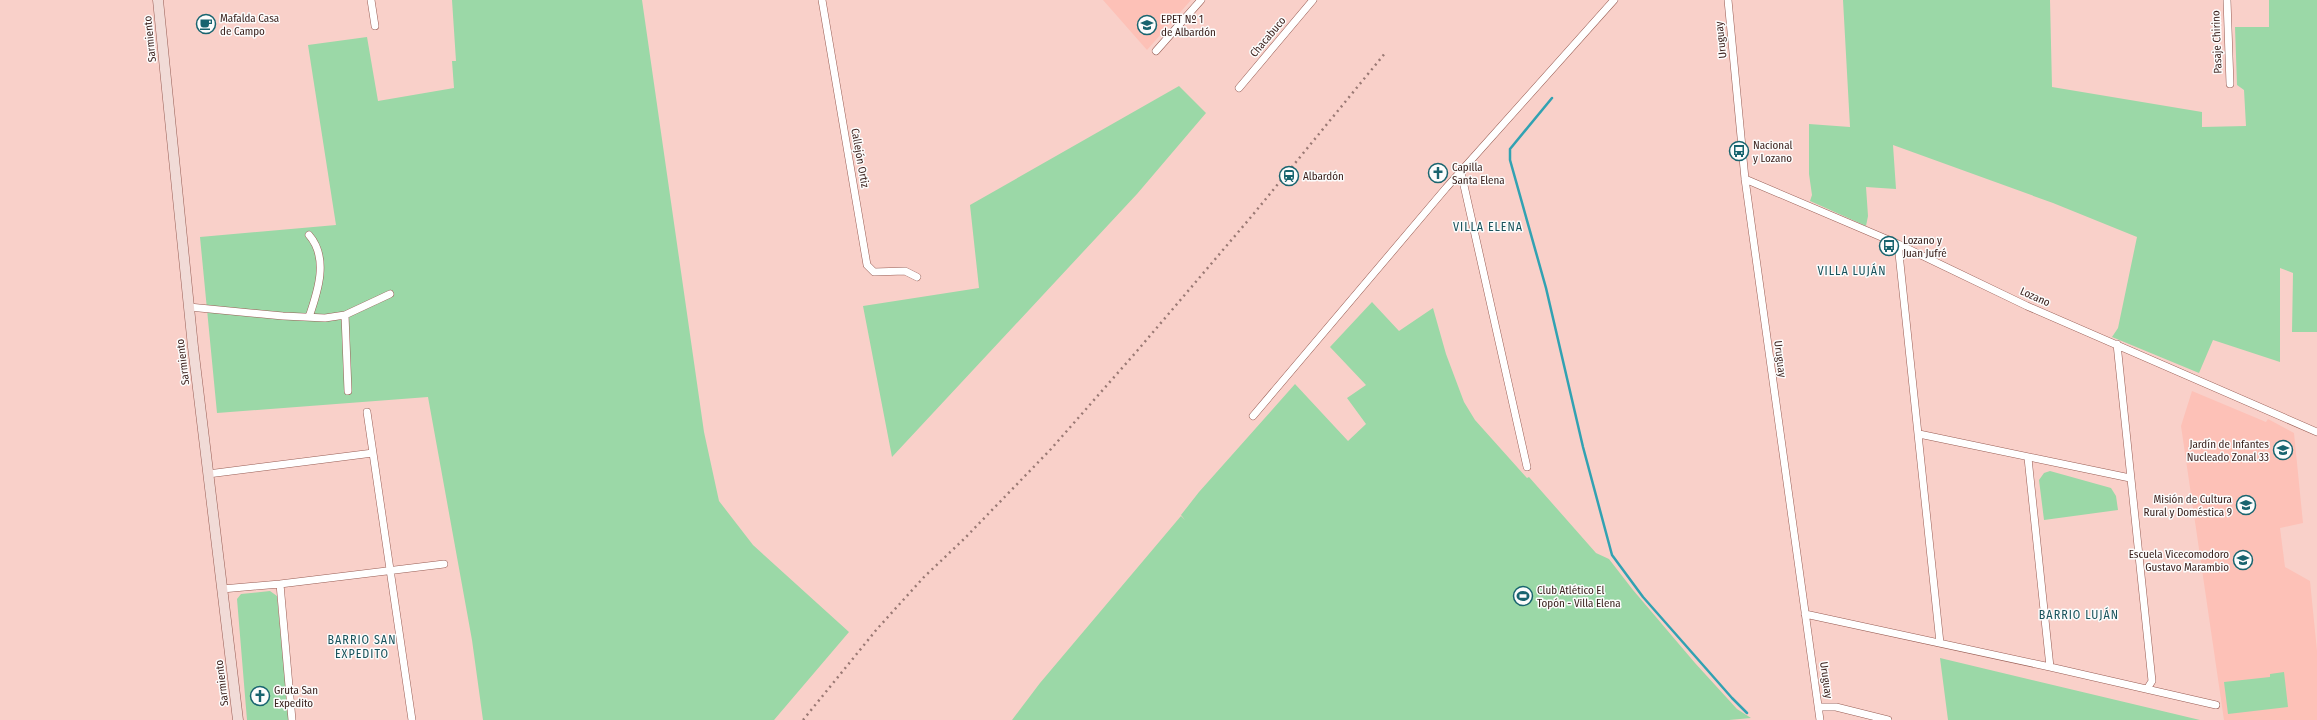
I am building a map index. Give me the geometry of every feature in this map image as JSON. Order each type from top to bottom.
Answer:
[{"type":"main road","name":"Sarmiento","points":[[158,0],[189,307],[238,720]]},
{"type":"street","points":[[371,0],[375,26]]},
{"type":"street","name":"Callejón Ortiz","points":[[822,0],[867,265],[874,272],[905,271],[917,277]]},
{"type":"street","points":[[1156,51],[1201,0]]},
{"type":"street","name":"Chacabuco","points":[[1240,88],[1313,0]]},
{"type":"street","points":[[1253,416],[1461,172],[1614,0]]},
{"type":"street","name":"Uruguay","points":[[1728,0],[1745,179],[1820,720]]},
{"type":"street","name":"Pasaje Chirino","points":[[2227,0],[2230,84]]},
{"type":"street","points":[[1461,172],[1527,467]]},
{"type":"street","name":"Lozano","points":[[1745,179],[1898,244],[2027,306],[2317,432]]},
{"type":"street","points":[[309,235],[316,244],[320,268],[318,293],[309,317]]},
{"type":"street","points":[[1898,244],[1940,643]]},
{"type":"street","points":[[189,307],[309,317],[345,315],[390,294]]},
{"type":"street","points":[[345,315],[345,363],[348,391]]},
{"type":"street","points":[[2116,344],[2152,681],[2147,689]]},
{"type":"street","points":[[367,412],[412,720]]},
{"type":"street","points":[[1919,434],[2028,458],[2130,478]]},
{"type":"street","points":[[208,474],[373,453]]},
{"type":"street","points":[[2028,458],[2050,667]]},
{"type":"street","points":[[222,589],[280,584],[444,564]]},
{"type":"street","points":[[280,584],[292,720]]},
{"type":"street","points":[[1805,614],[2050,667],[2216,705]]},
{"type":"street","points":[[1819,707],[1836,707],[1888,720]]},
{"type":"shaded area","name":"EPET Nº 1 de Albardón","points":[[1103,0],[1191,0],[1147,50]]},
{"type":"shaded area","name":"Escuela Vicecomodoro Gustavo Marambio","points":[[2192,391],[2266,422],[2268,419],[2294,433],[2303,523],[2280,528],[2285,567],[2310,581],[2317,651],[2317,720],[2224,720],[2181,426]]},
{"type":"green space","points":[[452,0],[642,0],[704,432],[719,501],[753,545],[849,632],[774,720],[483,720],[472,640],[428,397],[217,413],[200,237],[336,225],[308,45],[367,37],[378,101],[454,88],[452,61],[456,61]]},
{"type":"green space","points":[[1843,0],[2050,0],[2052,87],[2202,112],[2202,127],[2246,126],[2244,90],[2237,85],[2235,27],[2269,27],[2269,0],[2317,0],[2317,332],[2292,332],[2293,273],[2280,268],[2280,362],[2213,340],[2199,373],[2112,337],[2118,328],[2137,237],[2053,203],[1893,145],[1896,189],[1866,187],[1868,216],[1866,226],[1810,201],[1812,195],[1809,174],[1809,124],[1850,127]]},
{"type":"green space","points":[[1179,86],[1206,113],[1137,194],[892,457],[863,306],[979,288],[970,205]]},
{"type":"green space","points":[[1372,302],[1399,331],[1433,308],[1446,354],[1464,402],[1475,420],[1527,478],[1529,477],[1596,553],[1609,559],[1633,590],[1695,663],[1737,709],[1751,718],[1729,720],[1012,720],[1040,683],[1181,516],[1185,520],[1181,515],[1199,492],[1295,384],[1348,441],[1366,424],[1347,398],[1366,385],[1330,347]]},
{"type":"green space","points":[[2050,471],[2111,488],[2116,496],[2118,510],[2044,520],[2039,480],[2044,473]]},
{"type":"green space","points":[[270,591],[277,596],[289,720],[247,720],[237,599],[241,594]]},
{"type":"green space","points":[[1940,658],[2200,720],[1948,720]]},
{"type":"green space","points":[[2284,672],[2288,707],[2228,714],[2224,682],[2270,677],[2270,674]]},
{"type":"waterway","points":[[1552,98],[1510,149],[1510,160],[1546,288],[1583,447],[1612,555],[1643,597],[1747,713]]},
{"type":"railway","points":[[803,720],[877,629],[924,577],[964,539],[1051,449],[1137,351],[1251,217],[1386,52]]},
{"type":"place","name":"Mafalda Casa de Campo","points":[[206,24]]},
{"type":"place","name":"EPET Nº 1 de Albardón","points":[[1147,25]]},
{"type":"place","name":"Nacional y Lozano","points":[[1739,151]]},
{"type":"place","name":"Capilla Santa Elena","points":[[1438,173]]},
{"type":"place","name":"Albardón","points":[[1289,176]]},
{"type":"place","name":"Lozano y Juan Jufré","points":[[1889,246]]},
{"type":"place","name":"Jardín de Infantes Nucleado Zonal 33","points":[[2283,450]]},
{"type":"place","name":"Misión de Cultura Rural y Doméstica 9","points":[[2246,505]]},
{"type":"place","name":"Escuela Vicecomodoro Gustavo Marambio","points":[[2243,560]]},
{"type":"place","name":"Club Atlético El Topón - Villa Elena","points":[[1523,596]]},
{"type":"place","name":"Gruta San Expedito","points":[[260,696]]},
{"type":"district","name":"VILLA ELENA","points":[[1488,227]]},
{"type":"district","name":"VILLA LUJÁN","points":[[1852,271]]},
{"type":"district","name":"BARRIO LUJÁN","points":[[2079,615]]},
{"type":"district","name":"BARRIO SAN EXPEDITO","points":[[362,647]]}]
